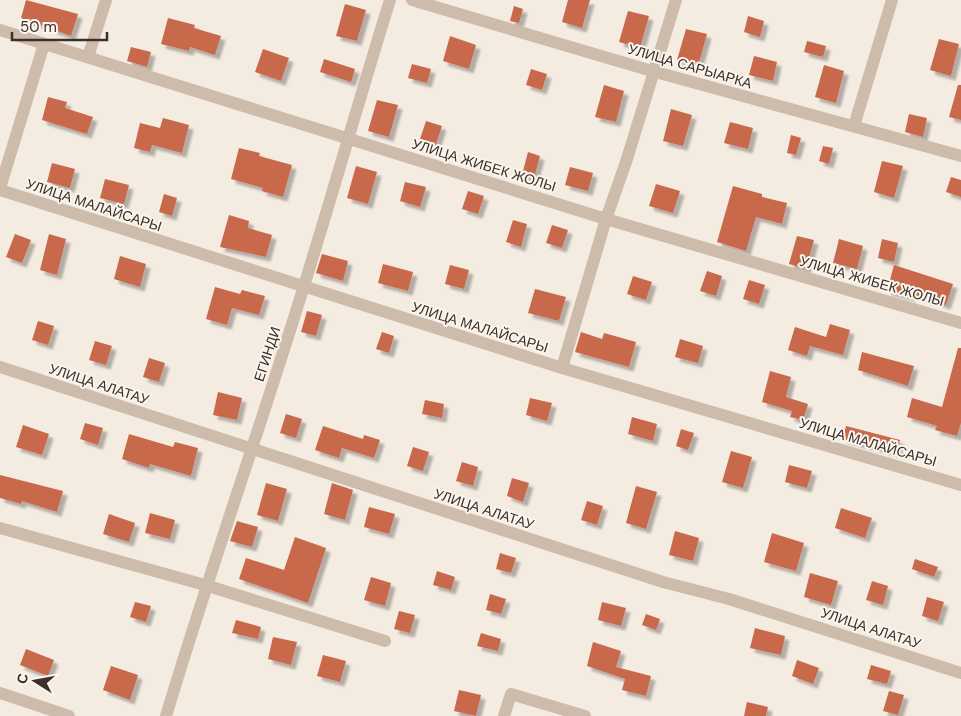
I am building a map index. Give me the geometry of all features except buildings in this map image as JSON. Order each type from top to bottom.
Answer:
[{"type":"street","points":[[88,57],[106,0]]},
{"type":"street","name":"ЕГИНДИ","points":[[166,716],[205,585],[252,450],[304,288],[346,138],[390,0]]},
{"type":"street","name":"УЛИЦА САРЫАРКА","points":[[412,0],[652,71],[961,156]]},
{"type":"street","points":[[562,368],[606,219],[626,162],[652,71],[676,0]]},
{"type":"street","points":[[854,126],[892,0]]},
{"type":"street","name":"УЛИЦА ЖИБЕК ЖОЛЫ","points":[[0,30],[606,219],[961,323]]},
{"type":"street","points":[[0,189],[44,44]]},
{"type":"street","name":"УЛИЦА МАЛАЙСАРЫ","points":[[0,189],[304,288],[562,368],[957,484]]},
{"type":"street","name":"УЛИЦА АЛАТАУ","points":[[0,367],[663,582],[729,598],[961,673]]},
{"type":"street","points":[[0,528],[205,585],[385,641]]},
{"type":"street","points":[[0,693],[69,716]]},
{"type":"street","points":[[504,716],[511,694],[585,716]]}]
